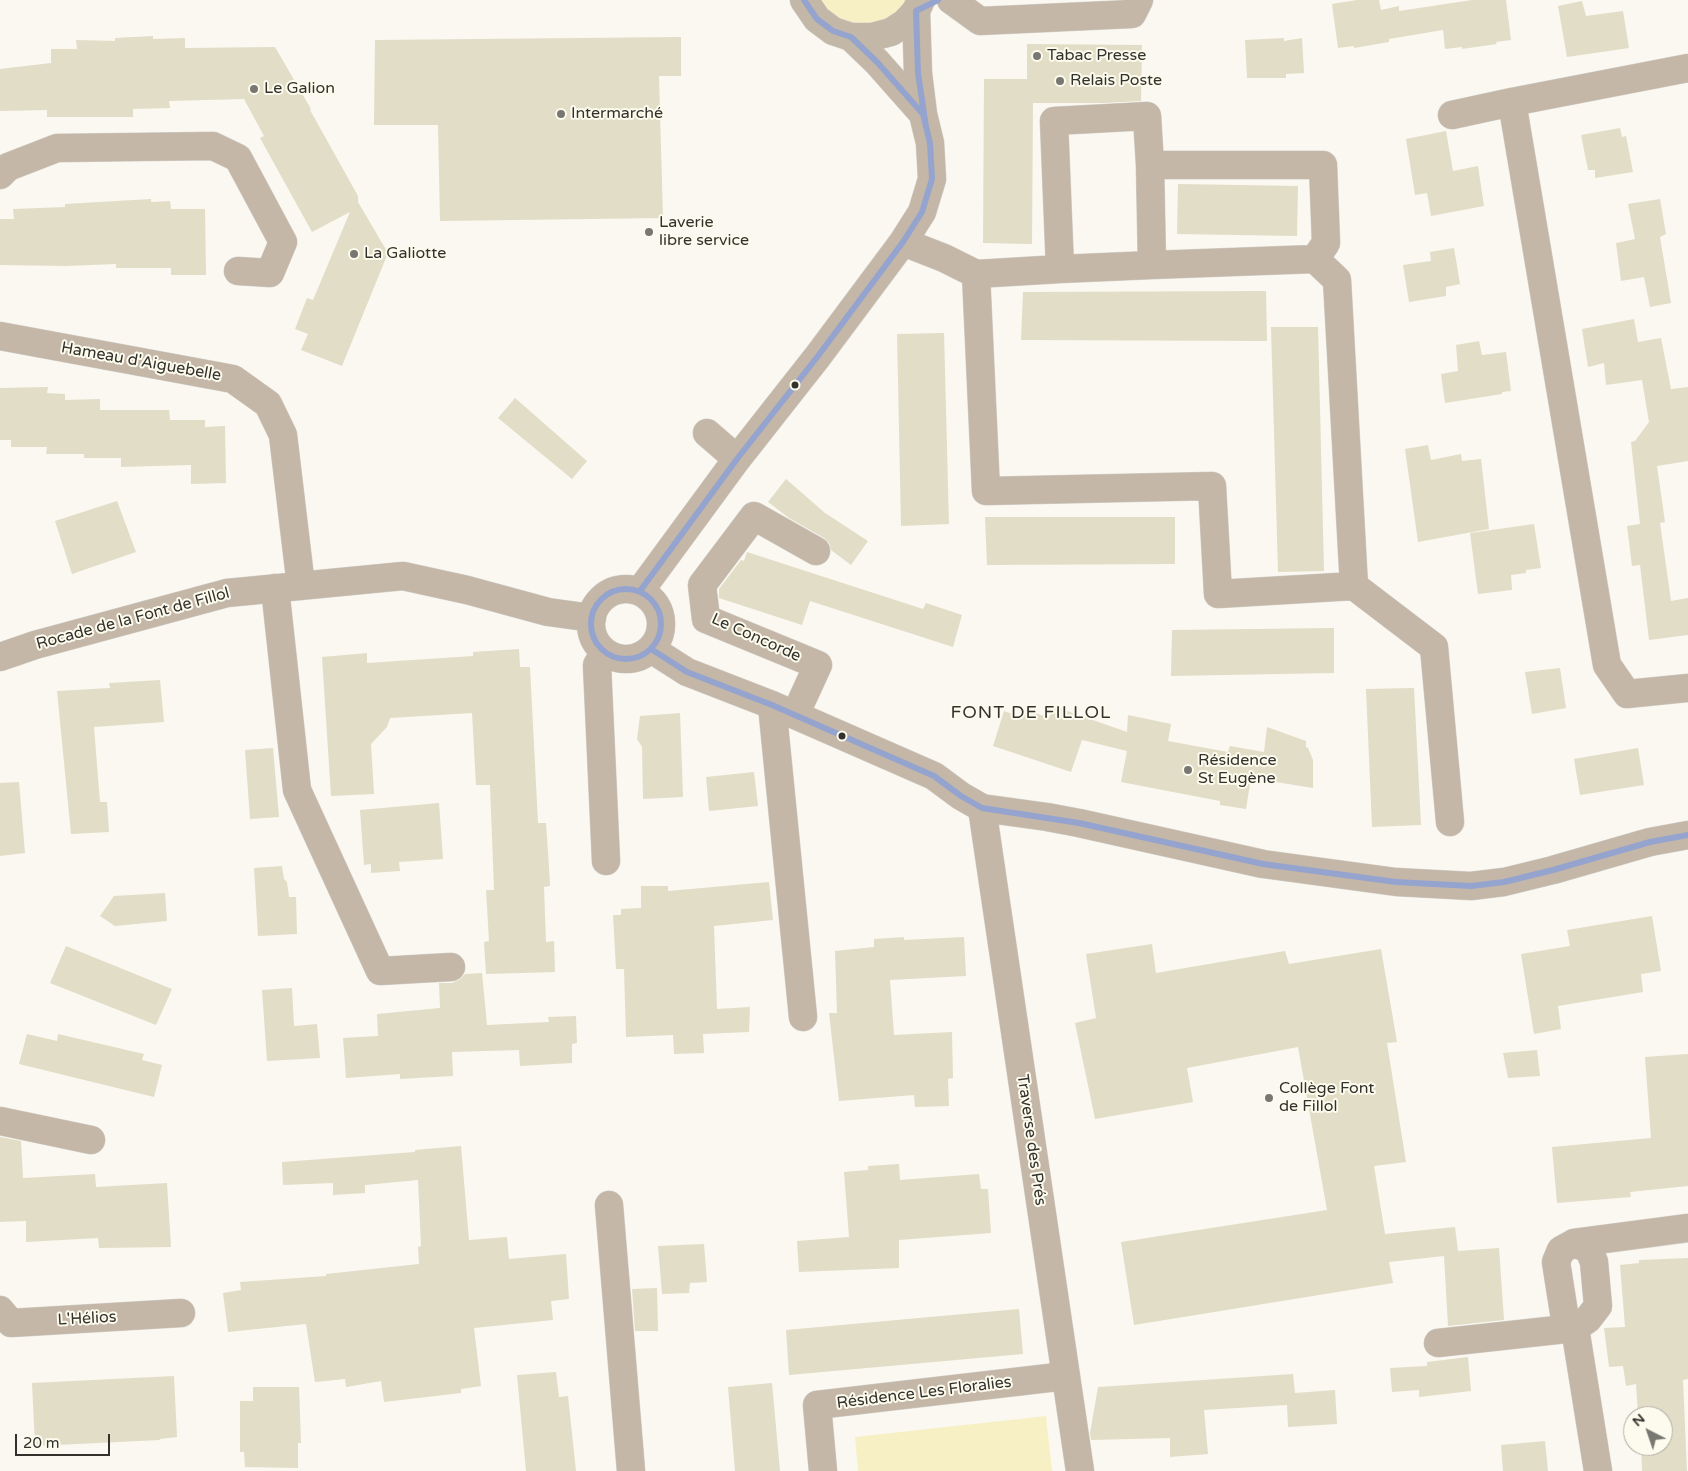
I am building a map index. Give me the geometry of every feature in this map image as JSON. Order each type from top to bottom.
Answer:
[{"type":"main road","points":[[803,1],[817,19],[833,31],[851,37],[872,37],[891,32],[905,23],[925,4]]},
{"type":"street","points":[[950,0],[980,21],[1132,14],[1139,0]]},
{"type":"street","points":[[640,591],[737,459],[818,356],[903,242],[922,212],[932,179],[930,143],[923,114],[918,73],[925,4]]},
{"type":"street","points":[[851,37],[877,62],[923,114]]},
{"type":"street","points":[[1452,115],[1688,68]]},
{"type":"street","points":[[1512,102],[1607,665],[1627,694],[1688,688]]},
{"type":"street","points":[[1060,269],[1054,121],[1147,116],[1152,266]]},
{"type":"street","points":[[0,175],[8,167],[57,148],[213,146],[238,158],[283,242],[270,273],[238,271]]},
{"type":"street","points":[[1150,166],[1323,165],[1326,243],[1315,259]]},
{"type":"street","points":[[903,242],[944,258],[976,274],[1315,259],[1337,280],[1354,586]]},
{"type":"street","points":[[976,274],[986,491],[1212,486],[1218,594],[1354,586],[1434,647],[1450,822]]},
{"type":"street","name":"Hameau d'Aiguebelle","points":[[0,336],[233,379],[268,404],[283,435],[297,790],[380,971],[451,967]]},
{"type":"street","points":[[707,433],[737,459]]},
{"type":"street","name":"Le Concorde","points":[[784,710],[818,665],[706,619],[702,585],[754,516],[816,551]]},
{"type":"street","name":"Rocade de la Font de Fillol","points":[[0,657],[35,645],[226,593],[403,576],[467,590],[548,612],[592,618]]},
{"type":"street","points":[[619,589],[640,591],[655,604],[662,622],[658,639],[651,649],[637,657],[626,659],[615,657],[605,652],[594,637],[592,618],[595,608],[601,599],[619,589]]},
{"type":"street","points":[[651,649],[687,672],[784,710],[934,776],[961,796],[982,808],[1063,820],[1263,864],[1396,882],[1471,886],[1520,878],[1650,842],[1688,835]]},
{"type":"street","points":[[605,652],[597,665],[606,861]]},
{"type":"street","points":[[784,710],[803,1017]]},
{"type":"street","name":"Traverse des Prés","points":[[982,808],[1080,1471]]},
{"type":"street","points":[[0,1121],[91,1140]]},
{"type":"street","points":[[609,1205],[631,1471]]},
{"type":"street","points":[[1598,1471],[1575,1328],[1567,1322],[1564,1313],[1556,1262],[1560,1250],[1574,1243],[1688,1228]]},
{"type":"street","points":[[1438,1343],[1575,1328],[1588,1319],[1598,1306],[1594,1262],[1588,1249],[1574,1243]]},
{"type":"street","name":"L'Hélios","points":[[0,1310],[11,1323],[181,1313]]},
{"type":"street","name":"Résidence Les Floralies","points":[[823,1471],[817,1406],[1066,1376]]},
{"type":"shaded area","points":[[804,0],[921,0],[872,37]]},
{"type":"shaded area","points":[[1046,1416],[1052,1471],[858,1471],[855,1437]]},
{"type":"building","points":[[1357,0],[1379,0],[1381,10],[1399,6],[1399,11],[1472,0],[1506,0],[1511,40],[1462,49],[1462,47],[1445,49],[1443,30],[1389,39],[1389,42],[1354,48],[1354,46],[1338,48],[1332,4]]},
{"type":"building","points":[[1582,1],[1586,16],[1623,11],[1629,48],[1567,57],[1558,6]]},
{"type":"building","points":[[153,36],[153,39],[185,38],[185,48],[275,47],[311,109],[358,196],[358,202],[388,253],[342,366],[301,350],[308,334],[295,329],[307,298],[313,300],[350,212],[312,232],[260,138],[264,136],[244,99],[169,101],[170,108],[133,109],[133,117],[47,117],[47,110],[0,111],[0,69],[51,63],[51,49],[77,49],[76,40],[115,41],[115,38]]},
{"type":"building","points":[[681,37],[681,76],[659,76],[663,218],[440,221],[438,125],[374,125],[375,40]]},
{"type":"building","points":[[1284,38],[1284,41],[1302,38],[1304,73],[1286,74],[1286,78],[1247,78],[1245,40]]},
{"type":"building","points":[[1027,44],[1142,45],[1141,101],[1033,103],[1032,244],[983,243],[984,79],[1027,79]]},
{"type":"building","points":[[1620,128],[1622,137],[1626,136],[1633,172],[1595,178],[1595,170],[1588,170],[1581,135]]},
{"type":"building","points":[[1446,131],[1453,171],[1478,166],[1484,206],[1431,216],[1427,193],[1415,195],[1406,139]]},
{"type":"building","points":[[1178,184],[1298,186],[1297,236],[1177,234]]},
{"type":"building","points":[[151,199],[151,202],[170,201],[171,209],[205,209],[206,275],[171,275],[171,268],[116,268],[116,264],[66,266],[0,265],[0,219],[14,219],[13,209],[65,207],[65,204]]},
{"type":"building","points":[[1660,199],[1666,234],[1660,237],[1671,303],[1650,307],[1644,277],[1621,281],[1616,243],[1635,239],[1628,204]]},
{"type":"building","points":[[1454,248],[1460,284],[1446,287],[1446,296],[1409,302],[1403,265],[1431,261],[1430,252]]},
{"type":"building","points":[[1266,291],[1267,341],[1021,340],[1023,292]]},
{"type":"building","points":[[1634,319],[1638,342],[1661,338],[1671,389],[1688,387],[1688,461],[1657,466],[1665,522],[1660,523],[1671,601],[1688,598],[1688,635],[1649,640],[1640,565],[1632,566],[1627,526],[1640,524],[1631,442],[1635,441],[1649,422],[1642,380],[1606,385],[1604,363],[1588,367],[1582,329]]},
{"type":"building","points":[[1271,327],[1318,327],[1324,571],[1278,572]]},
{"type":"building","points":[[944,333],[949,524],[901,526],[897,334]]},
{"type":"building","points":[[1479,341],[1482,355],[1506,352],[1511,391],[1445,403],[1441,374],[1458,371],[1456,345]]},
{"type":"building","points":[[48,387],[47,393],[65,394],[65,400],[100,399],[100,410],[169,410],[170,420],[205,420],[205,427],[225,426],[226,483],[191,484],[191,465],[121,467],[121,458],[84,458],[84,454],[46,454],[47,447],[11,447],[11,440],[0,440],[0,388]]},
{"type":"building","points":[[515,398],[587,461],[572,479],[498,418]]},
{"type":"building","points":[[1428,445],[1431,460],[1461,454],[1462,461],[1481,459],[1489,529],[1418,542],[1405,449]]},
{"type":"building","points":[[786,479],[825,513],[868,541],[851,565],[831,550],[829,543],[824,538],[789,518],[768,502]]},
{"type":"building","points":[[117,501],[136,552],[72,574],[55,521]]},
{"type":"building","points":[[985,517],[1175,517],[1175,564],[987,565]]},
{"type":"building","points":[[1534,524],[1541,568],[1511,575],[1512,590],[1478,594],[1470,533]]},
{"type":"building","points":[[747,552],[923,609],[926,603],[962,615],[953,647],[810,601],[802,625],[719,598],[719,589],[741,560],[744,561]]},
{"type":"building","points":[[1334,628],[1334,673],[1171,676],[1172,630]]},
{"type":"building","points":[[519,649],[520,667],[530,667],[538,823],[546,823],[549,867],[550,886],[544,887],[546,942],[554,941],[555,972],[486,974],[484,942],[489,941],[486,890],[494,890],[490,785],[476,785],[472,713],[390,718],[387,727],[371,744],[374,794],[331,796],[322,657],[367,653],[367,663],[473,656],[473,652]]},
{"type":"building","points":[[1560,668],[1566,708],[1532,714],[1525,672]]},
{"type":"building","points":[[160,680],[164,722],[94,727],[100,802],[107,802],[109,832],[71,834],[57,691],[110,688],[109,683]]},
{"type":"building","points":[[1414,688],[1421,825],[1372,827],[1366,689]]},
{"type":"building","points":[[1053,706],[1127,732],[1128,715],[1171,724],[1168,741],[1228,752],[1230,746],[1264,752],[1267,727],[1306,741],[1306,747],[1313,760],[1313,788],[1251,778],[1246,809],[1220,805],[1220,801],[1121,782],[1127,751],[1082,740],[1071,772],[993,746],[1004,711],[1018,716],[1022,708],[1049,718]]},
{"type":"building","points":[[680,713],[683,797],[643,799],[642,747],[637,739],[640,716]]},
{"type":"building","points":[[273,748],[279,817],[250,819],[245,750]]},
{"type":"building","points":[[1638,748],[1644,785],[1580,795],[1574,759]]},
{"type":"building","points":[[754,772],[758,806],[709,811],[706,777]]},
{"type":"building","points":[[19,782],[25,853],[0,856],[0,783]]},
{"type":"building","points":[[439,803],[443,859],[399,862],[400,871],[371,873],[371,864],[364,865],[360,810]]},
{"type":"building","points":[[282,866],[289,897],[296,897],[297,934],[258,936],[254,868]]},
{"type":"building","points":[[769,882],[773,920],[714,926],[717,1009],[750,1007],[749,1032],[703,1034],[704,1053],[674,1054],[673,1035],[626,1037],[624,969],[616,969],[613,915],[621,915],[621,909],[641,908],[641,886],[668,886],[668,891]]},
{"type":"building","points":[[165,893],[167,921],[115,926],[100,916],[114,896]]},
{"type":"building","points":[[1652,916],[1661,971],[1641,974],[1643,992],[1558,1006],[1561,1029],[1534,1034],[1521,954],[1570,946],[1567,930]]},
{"type":"building","points":[[904,937],[904,940],[964,937],[966,976],[890,980],[894,1035],[952,1032],[953,1078],[948,1079],[949,1106],[915,1107],[914,1095],[839,1101],[829,1013],[837,1013],[835,951],[874,947],[874,939]]},
{"type":"building","points":[[1152,944],[1156,973],[1285,951],[1289,964],[1381,949],[1397,1042],[1387,1043],[1406,1162],[1374,1166],[1385,1234],[1455,1227],[1458,1251],[1499,1248],[1504,1320],[1448,1326],[1444,1256],[1389,1262],[1393,1283],[1134,1325],[1121,1242],[1327,1210],[1298,1047],[1187,1068],[1193,1102],[1095,1119],[1075,1023],[1096,1018],[1086,954]]},
{"type":"building","points":[[66,946],[172,989],[156,1025],[50,983]]},
{"type":"building","points":[[482,973],[487,1025],[549,1022],[548,1017],[576,1016],[577,1043],[572,1044],[572,1063],[520,1066],[519,1050],[452,1052],[453,1076],[400,1079],[400,1074],[346,1078],[343,1038],[378,1036],[377,1014],[440,1008],[439,983],[452,983],[459,980],[465,974]]},
{"type":"building","points":[[292,988],[294,1026],[317,1024],[320,1058],[267,1061],[262,990]]},
{"type":"building","points":[[27,1034],[57,1041],[58,1034],[144,1054],[142,1060],[162,1065],[154,1097],[19,1064]]},
{"type":"building","points":[[1537,1050],[1540,1076],[1508,1078],[1503,1053]]},
{"type":"building","points":[[1688,1054],[1688,1186],[1630,1192],[1631,1197],[1557,1203],[1552,1147],[1651,1138],[1645,1057]]},
{"type":"building","points":[[0,1137],[21,1141],[23,1178],[95,1174],[96,1187],[167,1183],[171,1247],[99,1248],[98,1238],[26,1242],[26,1221],[0,1222]]},
{"type":"building","points":[[461,1146],[469,1240],[507,1237],[509,1259],[566,1254],[569,1299],[551,1301],[553,1320],[474,1328],[481,1386],[461,1389],[461,1393],[384,1402],[381,1381],[346,1387],[345,1379],[315,1382],[306,1324],[228,1332],[223,1293],[241,1290],[240,1282],[326,1276],[326,1274],[419,1264],[418,1247],[421,1246],[418,1180],[365,1185],[365,1193],[333,1195],[333,1183],[283,1185],[282,1162],[415,1152],[415,1150]]},
{"type":"building","points":[[899,1164],[900,1180],[979,1174],[981,1189],[988,1189],[991,1233],[899,1240],[899,1268],[799,1272],[797,1241],[849,1237],[844,1172],[868,1170],[868,1166]]},
{"type":"building","points":[[704,1244],[707,1282],[690,1283],[689,1293],[662,1294],[658,1246]]},
{"type":"building","points":[[1688,1258],[1688,1379],[1683,1380],[1687,1471],[1642,1471],[1641,1456],[1673,1456],[1673,1406],[1637,1406],[1636,1384],[1626,1386],[1623,1366],[1609,1367],[1604,1328],[1625,1327],[1620,1265],[1639,1263],[1639,1260]]},
{"type":"building","points":[[657,1288],[658,1331],[635,1331],[632,1289]]},
{"type":"building","points":[[1019,1309],[1023,1354],[789,1375],[786,1330]]},
{"type":"building","points":[[1468,1357],[1471,1391],[1419,1397],[1419,1390],[1392,1392],[1390,1368],[1427,1366],[1427,1362]]},
{"type":"building","points":[[556,1372],[559,1397],[568,1396],[576,1471],[526,1471],[517,1375]]},
{"type":"building","points":[[1293,1374],[1295,1393],[1335,1390],[1337,1424],[1288,1427],[1287,1405],[1204,1410],[1208,1454],[1170,1457],[1170,1438],[1091,1440],[1090,1433],[1098,1387]]},
{"type":"building","points":[[174,1376],[177,1437],[160,1440],[35,1446],[32,1383]]},
{"type":"building","points":[[772,1383],[780,1471],[735,1471],[728,1387]]},
{"type":"building","points":[[253,1387],[299,1387],[301,1443],[298,1443],[298,1468],[245,1467],[244,1452],[240,1452],[240,1401],[253,1401]]},
{"type":"building","points":[[1545,1441],[1548,1471],[1503,1471],[1501,1445]]},
{"type":"transit line","points":[[640,591],[737,459],[818,356],[903,242],[922,212],[932,179],[930,143],[923,114],[877,62],[851,37],[833,31],[817,19],[804,0]]},
{"type":"transit line","points":[[926,127],[918,73],[916,11],[938,0]]},
{"type":"transit line","points":[[626,589],[639,592],[651,599],[658,611],[661,624],[658,637],[651,649],[639,656],[626,659],[613,656],[601,649],[594,637],[591,624],[594,611],[601,599],[613,592],[626,589]]},
{"type":"transit line","points":[[651,649],[687,672],[772,705],[934,776],[961,796],[982,808],[1079,823],[1263,864],[1396,882],[1471,886],[1504,882],[1650,842],[1688,835]]},
{"type":"place","name":"Tabac Presse","points":[[1037,56]]},
{"type":"place","name":"Relais Poste","points":[[1060,81]]},
{"type":"place","name":"Le Galion","points":[[254,89]]},
{"type":"place","name":"Intermarché","points":[[561,114]]},
{"type":"place","name":"Laverie libre service","points":[[649,232]]},
{"type":"place","name":"La Galiotte","points":[[354,254]]},
{"type":"place","name":"Résidence St Eugène","points":[[1188,770]]},
{"type":"place","name":"Collège Font de Fillol","points":[[1269,1098]]},
{"type":"district","name":"FONT DE FILLOL","points":[[1031,713]]}]
